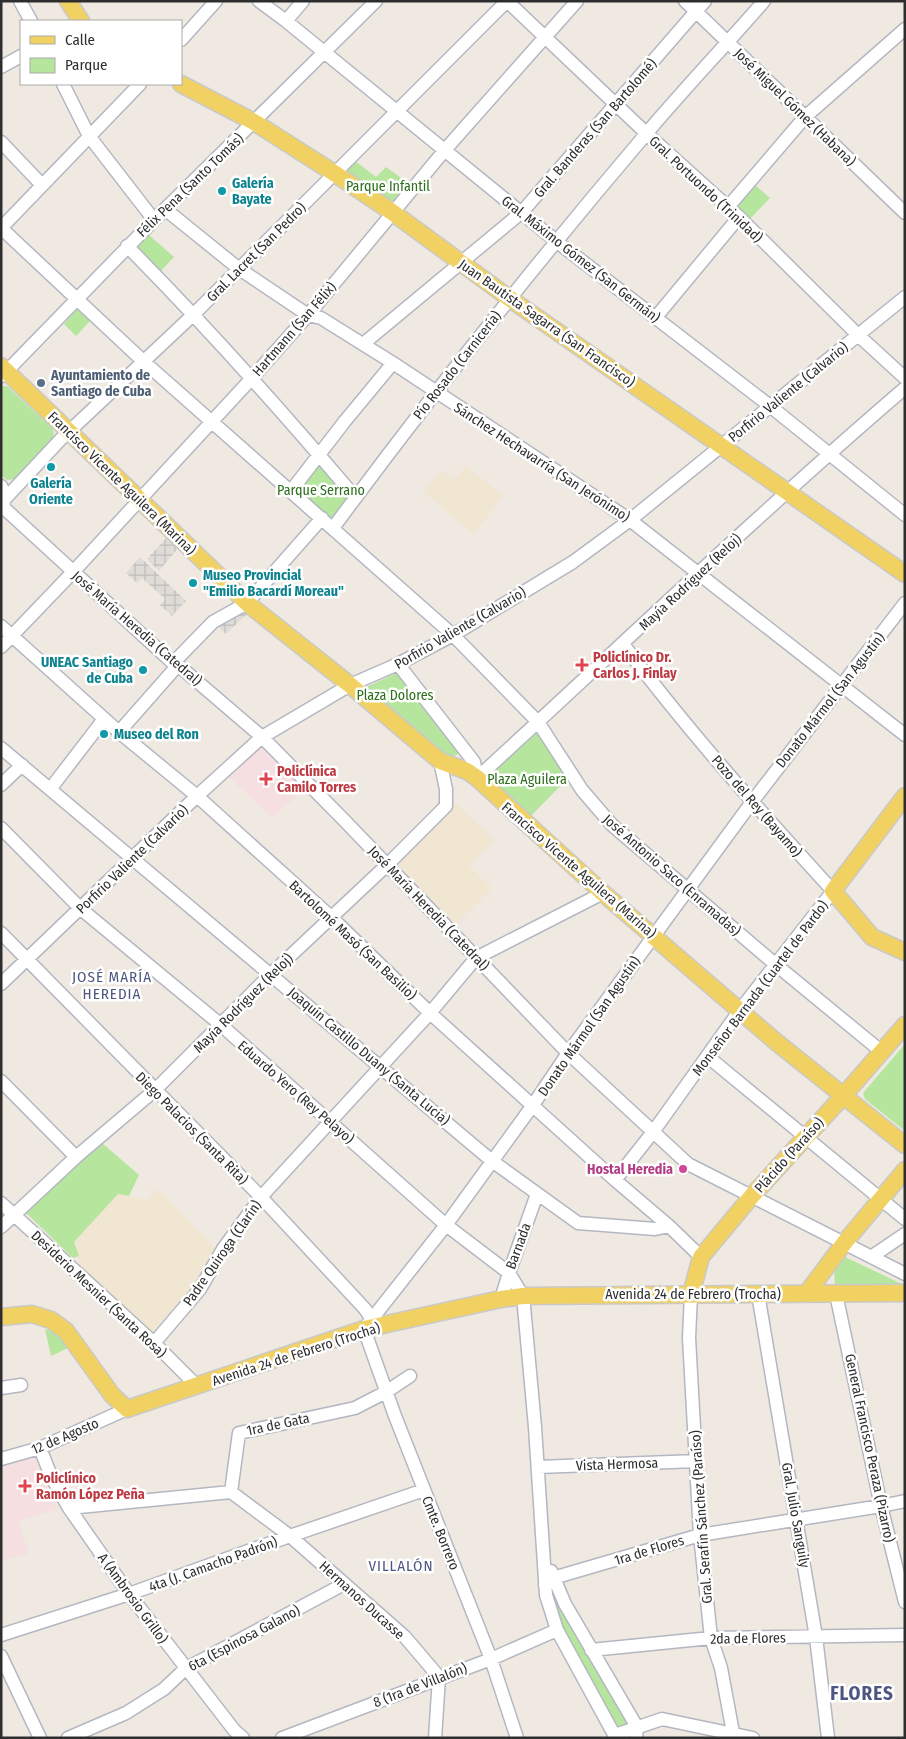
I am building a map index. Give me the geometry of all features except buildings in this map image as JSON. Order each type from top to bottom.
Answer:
[{"type":"main road","points":[[68,1],[79,20]]},
{"type":"main road","name":"Juan Bautista Sagarra (San Francisco)","points":[[182,85],[254,122],[392,212],[509,298],[905,574]]},
{"type":"main road","name":"Francisco Vicente Aguilera (Marina)","points":[[3,371],[247,603],[350,685],[440,761],[467,771],[476,778],[653,936],[775,1040],[905,1145]]},
{"type":"main road","name":"Monseñor Barnada (Cuartel de Pardo)","points":[[834,891],[905,796]]},
{"type":"main road","name":"Pozo del Rey (Bayamo)","points":[[834,891],[872,937],[905,952]]},
{"type":"main road","name":"Plácido (Paraíso)","points":[[691,1294],[701,1257],[751,1197],[905,1025]]},
{"type":"main road","points":[[807,1294],[845,1242],[905,1170]]},
{"type":"main road","points":[[830,1263],[828,1278],[836,1294]]},
{"type":"main road","name":"Avenida 24 de Febrero (Trocha)","points":[[127,1409],[371,1325],[501,1299],[523,1296],[905,1292]]},
{"type":"main road","points":[[1,1317],[32,1314],[50,1320],[66,1331],[112,1395],[127,1409]]},
{"type":"street","points":[[20,1],[30,20]]},
{"type":"street","name":"Gral. Máximo Gómez (San Germán)","points":[[259,1],[522,212],[556,242],[770,406],[905,515]]},
{"type":"street","points":[[286,21],[303,1]]},
{"type":"street","name":"Félix Pena (Santo Tomás)","points":[[3,371],[376,1]]},
{"type":"street","name":"Gral. Portuondo (Trinidad)","points":[[507,1],[646,133],[728,207],[858,335],[905,378]]},
{"type":"street","name":"Gral. Lacret (San Pedro)","points":[[3,507],[61,439],[194,314],[507,1]]},
{"type":"street","name":"Hartmann (San Félix)","points":[[1,647],[252,378],[308,315],[444,151],[577,1]]},
{"type":"street","name":"José Miguel Gómez (Habana)","points":[[685,1],[905,213]]},
{"type":"street","name":"Gral. Banderas (San Bartolomé)","points":[[363,344],[522,212],[705,1]]},
{"type":"street","name":"Pío Rosado (Carnicería)","points":[[333,528],[509,298],[646,133],[764,1]]},
{"type":"street","points":[[182,39],[211,3]]},
{"type":"street","points":[[728,207],[805,117],[905,29]]},
{"type":"street","points":[[1,68],[20,57]]},
{"type":"street","points":[[64,85],[89,136],[154,220]]},
{"type":"street","points":[[1,228],[139,85]]},
{"type":"street","points":[[1,142],[42,185]]},
{"type":"street","name":"Sánchez Hechavarría (San Jerónimo)","points":[[165,209],[238,268],[308,315],[321,318],[394,363],[630,520],[700,573],[841,687],[905,735]]},
{"type":"street","points":[[656,317],[739,218]]},
{"type":"street","name":"José Antonio Saco (Enramadas)","points":[[1,228],[143,361],[453,635],[538,722],[582,790],[612,825],[882,1052]]},
{"type":"street","points":[[127,246],[194,314],[355,497]]},
{"type":"street","name":"Porfirio Valiente (Calvario)","points":[[1,984],[197,796],[262,737],[350,685],[398,664],[453,635],[572,562],[630,520],[905,297]]},
{"type":"street","points":[[291,491],[345,421],[394,363]]},
{"type":"street","name":"Mayía Rodríguez (Reloj)","points":[[476,778],[700,573],[786,491],[905,388]]},
{"type":"street","points":[[1,486],[3,507]]},
{"type":"street","name":"José María Heredia (Catedral)","points":[[3,507],[176,664],[262,737],[568,1053],[688,1164],[905,1274]]},
{"type":"street","points":[[119,732],[212,624],[247,603],[322,518]]},
{"type":"street","name":"Donato Mármol (San Agustín)","points":[[371,1325],[446,1225],[533,1105],[568,1053],[752,802],[905,603]]},
{"type":"street","name":"Bartolomé Masó (San Basilio)","points":[[1,626],[104,719],[197,796],[331,917],[430,1013],[615,1180],[669,1226],[701,1257]]},
{"type":"street","name":"Pozo del Rey (Bayamo)","points":[[623,644],[648,678],[752,802],[834,891]]},
{"type":"street","points":[[398,664],[474,762],[476,778]]},
{"type":"street","points":[[51,788],[104,719]]},
{"type":"street","name":"Joaquín Castillo Duany (Santa Lucía)","points":[[1,748],[382,1066],[492,1161],[578,1224],[655,1229],[669,1226]]},
{"type":"street","name":"Mayía Rodríguez (Reloj)","points":[[1,1227],[76,1157],[155,1090],[271,974],[387,865],[446,806],[446,789],[440,761]]},
{"type":"street","points":[[1,785],[22,765]]},
{"type":"street","name":"Eduardo Yero (Rey Pelayo)","points":[[1,828],[81,909],[221,1025],[446,1225],[508,1272],[523,1296]]},
{"type":"street","name":"Monseñor Barnada (Cuartel de Pardo)","points":[[615,1180],[653,1132],[740,1010],[834,891]]},
{"type":"street","name":"Padre Quiroga (Clarín)","points":[[154,1343],[200,1289],[223,1249],[261,1197],[430,1013],[476,958],[603,893]]},
{"type":"street","name":"Diego Palacios (Santa Rita)","points":[[1,933],[261,1197],[371,1325]]},
{"type":"street","points":[[707,1056],[905,1219]]},
{"type":"street","points":[[1,1081],[76,1157]]},
{"type":"street","name":"Barnada","points":[[501,1299],[508,1272],[537,1194]]},
{"type":"street","name":"Desiderio Mesnier (Santa Rosa)","points":[[1,1203],[154,1343],[197,1386]]},
{"type":"street","points":[[872,1257],[905,1234]]},
{"type":"street","name":"Gral. Serafín Sánchez (Paraíso)","points":[[691,1294],[689,1338],[700,1535],[711,1638],[721,1668],[733,1735]]},
{"type":"street","name":"Gral. Julio Sanguily","points":[[758,1294],[816,1637],[828,1738]]},
{"type":"street","name":"General Francisco Peraza (Pizarro)","points":[[836,1294],[881,1506],[905,1602]]},
{"type":"street","points":[[523,1296],[538,1467],[541,1545],[549,1582],[565,1604],[636,1732]]},
{"type":"street","name":"Cmte. Borrero","points":[[371,1325],[386,1392],[491,1659],[517,1738]]},
{"type":"street","name":"1ra de Gata","points":[[230,1492],[239,1432],[355,1408],[386,1392],[410,1376]]},
{"type":"street","points":[[1,1388],[21,1385]]},
{"type":"street","name":"12 de Agosto","points":[[1,1459],[40,1448],[127,1409]]},
{"type":"street","name":"A (Ambrosio Grillo)","points":[[40,1448],[51,1476],[69,1508],[128,1594],[234,1730],[243,1738]]},
{"type":"street","name":"Vista Hermosa","points":[[538,1467],[697,1461]]},
{"type":"street","name":"4ta (J. Camacho Padrón)","points":[[1,1635],[128,1594],[424,1490]]},
{"type":"street","points":[[69,1508],[230,1492]]},
{"type":"street","name":"Hermanos Ducasse","points":[[230,1492],[290,1536],[405,1637],[439,1677]]},
{"type":"street","name":"1ra de Flores","points":[[549,1582],[700,1535],[905,1501]]},
{"type":"street","points":[[549,1582],[546,1594],[557,1630],[616,1736],[636,1732],[662,1719],[753,1738]]},
{"type":"street","name":"6ta (Espinosa Galano)","points":[[68,1738],[126,1713],[164,1689],[186,1669],[344,1584]]},
{"type":"street","name":"8 (1ra de Villalón)","points":[[282,1738],[439,1677],[491,1659],[557,1630]]},
{"type":"street","name":"2da de Flores","points":[[591,1650],[711,1638],[905,1635]]},
{"type":"street","points":[[1,1656],[40,1738]]},
{"type":"street","points":[[435,1738],[439,1677]]},
{"type":"shaded area","points":[[466,466],[503,496],[474,534],[424,492],[441,470],[454,480]]},
{"type":"shaded area","points":[[168,536],[179,547],[159,571],[147,559]]},
{"type":"shaded area","points":[[140,557],[186,601],[172,616],[160,605],[165,599],[142,578],[137,583],[126,573]]},
{"type":"shaded area","points":[[245,605],[251,610],[226,634],[215,624]]},
{"type":"shaded area","name":"Policlínica Camilo Torres","points":[[261,741],[307,786],[272,818],[225,773]]},
{"type":"shaded area","points":[[455,803],[495,840],[469,866],[492,888],[455,925],[395,866]]},
{"type":"shaded area","points":[[158,1189],[216,1249],[197,1287],[151,1336],[79,1266],[74,1242],[118,1193],[147,1200]]},
{"type":"shaded area","name":"Policlínico Ramón López Peña","points":[[34,1455],[58,1509],[18,1521],[29,1553],[1,1561],[1,1464]]},
{"type":"green space","name":"Parque Infantil","points":[[355,161],[376,177],[386,167],[411,185],[391,207],[344,174]]},
{"type":"green space","points":[[753,183],[770,198],[748,221],[732,206]]},
{"type":"green space","points":[[149,235],[174,257],[159,273],[135,248]]},
{"type":"green space","points":[[77,309],[90,321],[76,336],[64,324]]},
{"type":"green space","points":[[1,386],[7,386],[53,429],[54,437],[15,479],[7,480],[1,475]]},
{"type":"green space","name":"Parque Serrano","points":[[319,464],[348,498],[333,518],[329,518],[299,492],[299,489]]},
{"type":"green space","name":"Plaza Dolores","points":[[399,672],[458,747],[458,754],[451,758],[442,756],[362,689]]},
{"type":"green space","name":"Plaza Aguilera","points":[[537,733],[568,778],[528,819],[492,786],[492,772]]},
{"type":"green space","points":[[905,1044],[905,1131],[865,1099],[863,1093]]},
{"type":"green space","points":[[102,1143],[139,1175],[129,1196],[118,1194],[74,1242],[79,1256],[73,1258],[25,1212]]},
{"type":"green space","points":[[843,1256],[904,1285],[835,1287],[834,1269]]},
{"type":"green space","points":[[45,1329],[61,1336],[70,1347],[51,1356]]},
{"type":"green space","points":[[558,1601],[624,1715],[631,1731],[631,1738],[620,1738],[560,1623],[554,1605]]},
{"type":"place","name":"Galería Bayate","points":[[222,191]]},
{"type":"place","name":"Ayuntamiento de Santiago de Cuba","points":[[41,383]]},
{"type":"place","name":"Galería Oriente","points":[[51,467]]},
{"type":"place","name":"Museo Provincial \"Emilio Bacardí Moreau\"","points":[[193,583]]},
{"type":"place","name":"Policlínico Dr. Carlos J. Finlay","points":[[582,665]]},
{"type":"place","name":"UNEAC Santiago de Cuba","points":[[143,670]]},
{"type":"place","name":"Museo del Ron","points":[[104,734]]},
{"type":"place","name":"Policlínica Camilo Torres","points":[[266,779]]},
{"type":"place","name":"Hostal Heredia","points":[[683,1169]]},
{"type":"place","name":"Policlínico Ramón López Peña","points":[[25,1486]]},
{"type":"district","name":"JOSÉ MARÍA HEREDIA","points":[[112,986]]},
{"type":"district","name":"VILLALÓN","points":[[401,1566]]},
{"type":"district","name":"FLORES","points":[[862,1693]]}]
